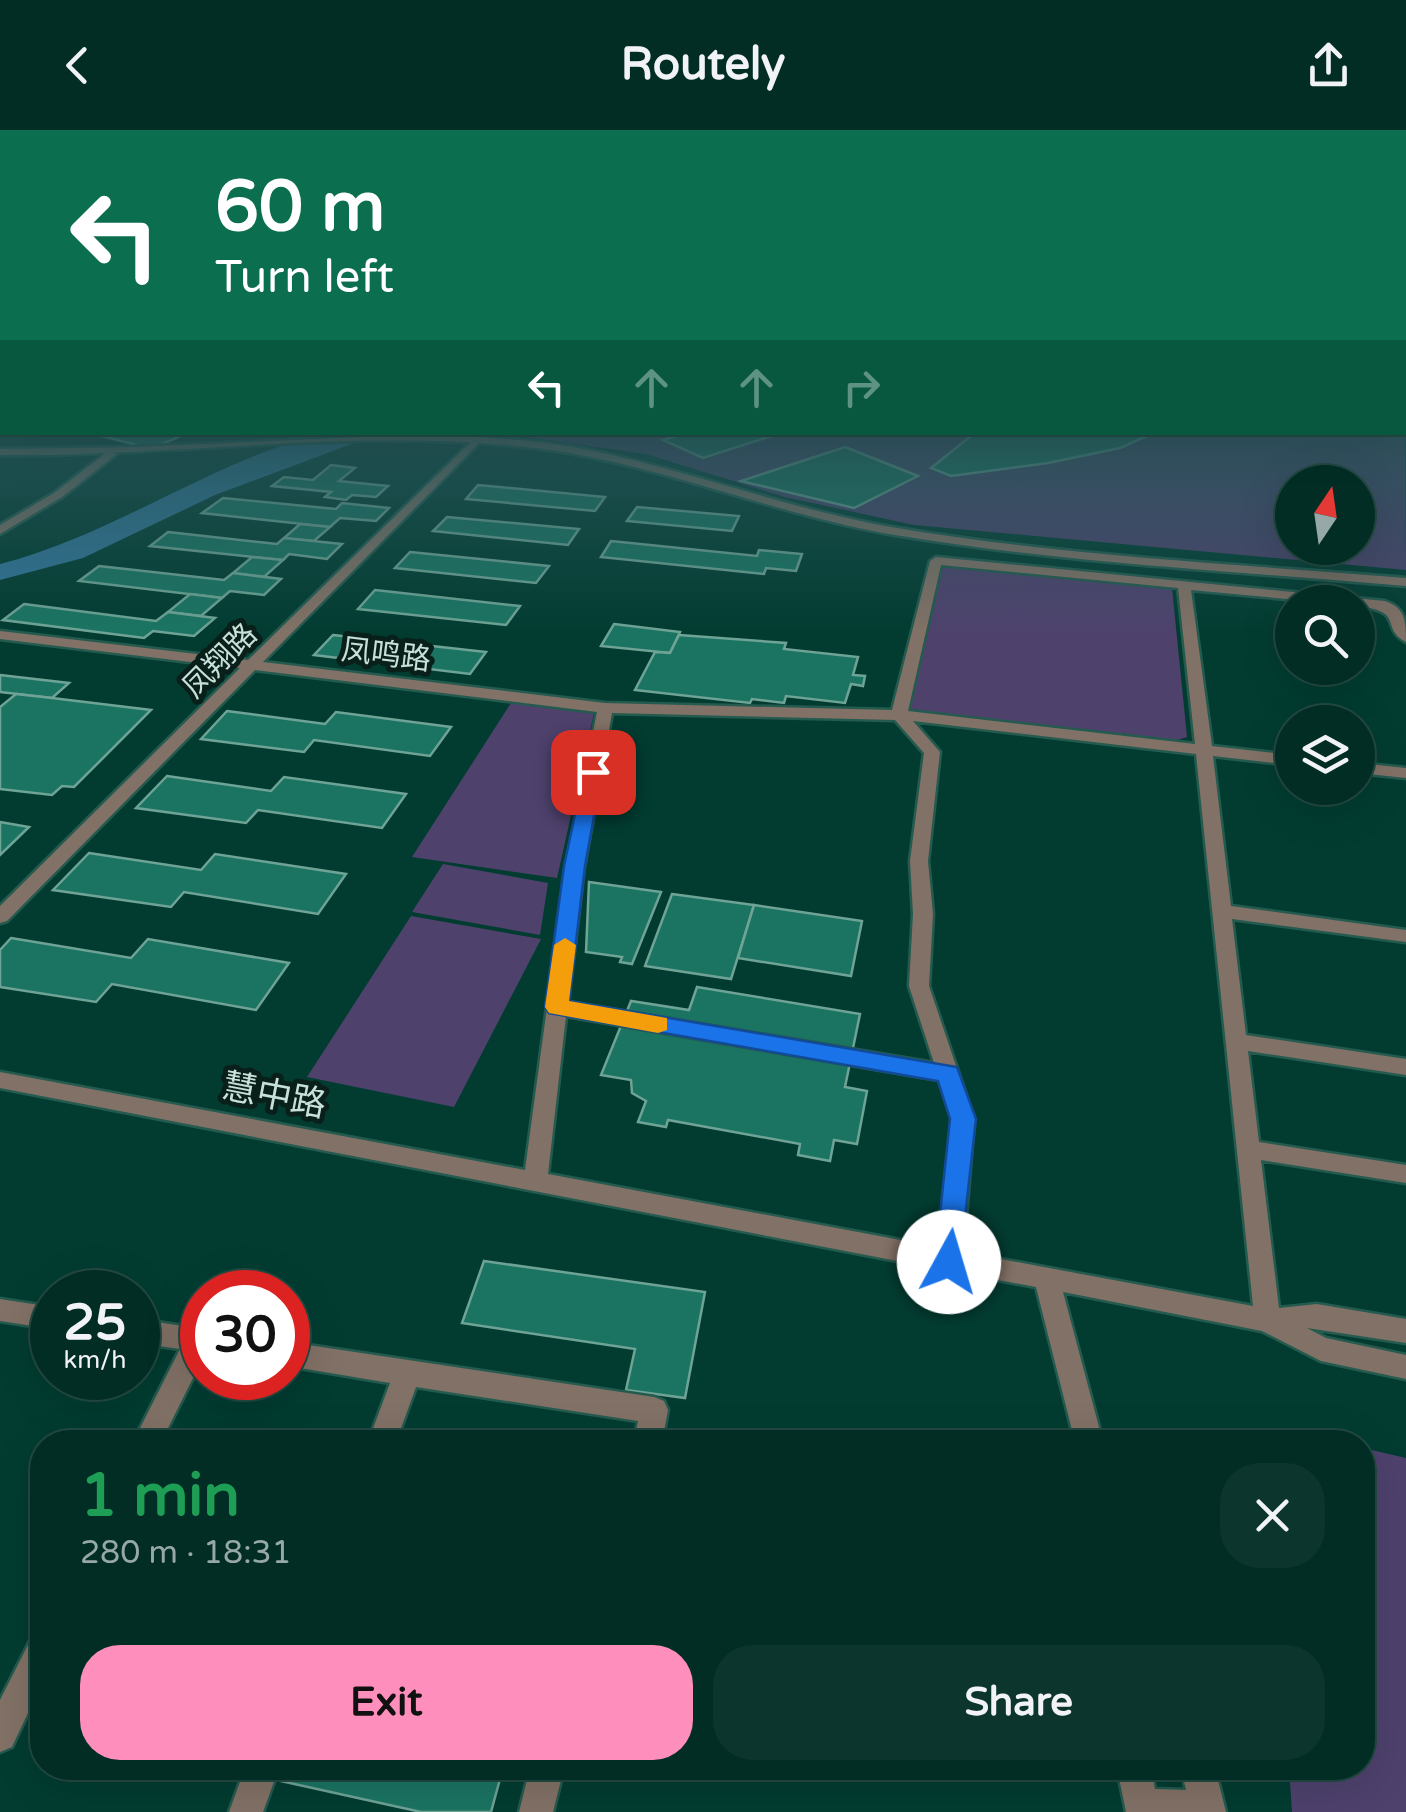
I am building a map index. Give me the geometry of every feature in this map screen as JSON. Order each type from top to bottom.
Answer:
[{"type":"street","points":[[0,530],[83,475]]},
{"type":"street","name":"凤翔路","points":[[0,917],[441,475]]},
{"type":"street","points":[[670,475],[741,496],[893,530],[1406,582]]},
{"type":"street","points":[[949,1262],[963,1119],[919,986],[923,914],[919,861],[932,752],[898,715],[936,561],[1385,605],[1395,611],[1406,638]]},
{"type":"street","points":[[1184,585],[1267,1320]]},
{"type":"street","name":"凤鸣路","points":[[0,635],[605,708],[898,715],[1275,758]]},
{"type":"street","points":[[535,1180],[575,866],[605,708]]},
{"type":"street","points":[[1375,770],[1406,773]]},
{"type":"street","points":[[1222,911],[1406,936]]},
{"type":"street","points":[[557,1007],[948,1073]]},
{"type":"street","points":[[1236,1042],[1406,1068]]},
{"type":"street","name":"慧中路","points":[[0,1080],[1267,1320]]},
{"type":"street","points":[[1248,1149],[1406,1174]]},
{"type":"street","points":[[1047,1281],[1086,1430]]},
{"type":"street","points":[[0,1310],[30,1315]]},
{"type":"street","points":[[1267,1320],[1316,1316],[1406,1332]]},
{"type":"street","points":[[1267,1320],[1321,1348],[1406,1367]]},
{"type":"street","points":[[310,1358],[654,1410],[650,1430]]},
{"type":"street","points":[[386,1430],[407,1373]]},
{"type":"street","points":[[153,1430],[180,1379]]},
{"type":"street","points":[[0,1735],[30,1674]]},
{"type":"street","points":[[246,1812],[258,1780]]},
{"type":"street","points":[[536,1812],[544,1780]]},
{"type":"street","points":[[1136,1780],[1142,1809],[1208,1810],[1201,1780]]},
{"type":"shaded area","points":[[715,475],[1275,475],[1275,558],[914,525],[785,497]]},
{"type":"shaded area","points":[[1375,475],[1405,475],[1406,570],[1351,565],[1375,565]]},
{"type":"shaded area","points":[[941,564],[1172,588],[1187,737],[1171,742],[910,709]]},
{"type":"shaded area","points":[[511,703],[594,713],[557,878],[412,857]]},
{"type":"shaded area","points":[[443,864],[548,883],[540,935],[412,912]]},
{"type":"shaded area","points":[[411,916],[541,939],[454,1107],[307,1077]]},
{"type":"shaded area","points":[[1375,1451],[1406,1458],[1406,1812],[1292,1812],[1290,1780],[1375,1780]]},
{"type":"water","points":[[212,475],[267,475],[215,495],[83,558],[0,580],[0,564],[83,535]]},
{"type":"building","points":[[318,475],[346,475],[339,481],[388,486],[376,497],[352,495],[346,500],[325,497],[331,492],[272,486],[284,477],[313,480]]},
{"type":"building","points":[[758,475],[918,476],[854,508],[741,481]]},
{"type":"building","points":[[478,485],[605,497],[595,511],[466,499]]},
{"type":"building","points":[[223,498],[336,509],[342,503],[389,508],[376,521],[340,518],[330,527],[202,513]]},
{"type":"building","points":[[637,507],[739,516],[732,531],[627,521]]},
{"type":"building","points":[[447,517],[579,529],[568,545],[433,531]]},
{"type":"building","points":[[300,524],[330,527],[314,541],[284,538]]},
{"type":"building","points":[[168,532],[277,544],[284,538],[342,544],[327,559],[289,554],[283,560],[150,546]]},
{"type":"building","points":[[611,541],[757,556],[759,550],[802,554],[796,571],[766,568],[764,574],[601,557]]},
{"type":"building","points":[[410,552],[549,566],[536,583],[395,568]]},
{"type":"building","points":[[252,557],[283,560],[264,577],[233,573]]},
{"type":"building","points":[[99,566],[224,580],[233,573],[281,579],[264,595],[230,591],[222,598],[79,581]]},
{"type":"building","points":[[375,590],[520,606],[506,625],[358,609]]},
{"type":"building","points":[[190,594],[222,598],[201,616],[168,612]]},
{"type":"building","points":[[24,604],[156,621],[168,612],[215,618],[194,636],[153,631],[144,638],[3,620]]},
{"type":"building","points":[[614,624],[680,632],[670,653],[601,646]]},
{"type":"building","points":[[333,635],[486,652],[470,674],[314,655]]},
{"type":"building","points":[[679,635],[786,643],[784,649],[858,657],[853,675],[865,676],[863,686],[851,684],[845,703],[786,696],[784,703],[752,699],[750,703],[635,690],[655,652],[670,653]]},
{"type":"building","points":[[0,675],[69,683],[52,698],[0,692]]},
{"type":"building","points":[[16,694],[151,710],[74,787],[62,786],[52,795],[0,789],[0,707]]},
{"type":"building","points":[[227,711],[325,724],[336,712],[451,727],[430,756],[314,740],[304,752],[201,739]]},
{"type":"building","points":[[167,776],[271,791],[284,777],[406,794],[382,828],[258,810],[246,823],[136,808]]},
{"type":"building","points":[[0,822],[29,827],[0,855]]},
{"type":"building","points":[[89,853],[201,870],[215,854],[346,874],[318,914],[184,892],[171,907],[53,890]]},
{"type":"building","points":[[589,882],[661,892],[632,964],[620,962],[622,957],[586,952]]},
{"type":"building","points":[[672,894],[754,905],[731,979],[645,966]]},
{"type":"building","points":[[754,905],[862,921],[851,976],[738,958]]},
{"type":"building","points":[[11,938],[131,958],[148,939],[289,963],[256,1010],[112,984],[96,1002],[0,987],[0,950]]},
{"type":"building","points":[[697,987],[860,1014],[845,1087],[867,1091],[857,1144],[834,1140],[830,1161],[798,1155],[800,1144],[668,1120],[666,1127],[638,1122],[646,1101],[632,1093],[631,1080],[601,1075],[631,1001],[689,1010]]},
{"type":"building","points":[[484,1261],[705,1292],[685,1398],[626,1390],[635,1349],[462,1323]]},
{"type":"building","points":[[277,1780],[500,1780],[491,1812],[421,1812]]},
{"type":"slow traffic","points":[[565,945],[557,1007],[658,1024]]},
{"type":"route","points":[[593,772],[575,866],[557,1007],[948,1073],[963,1119],[949,1262]]}]
